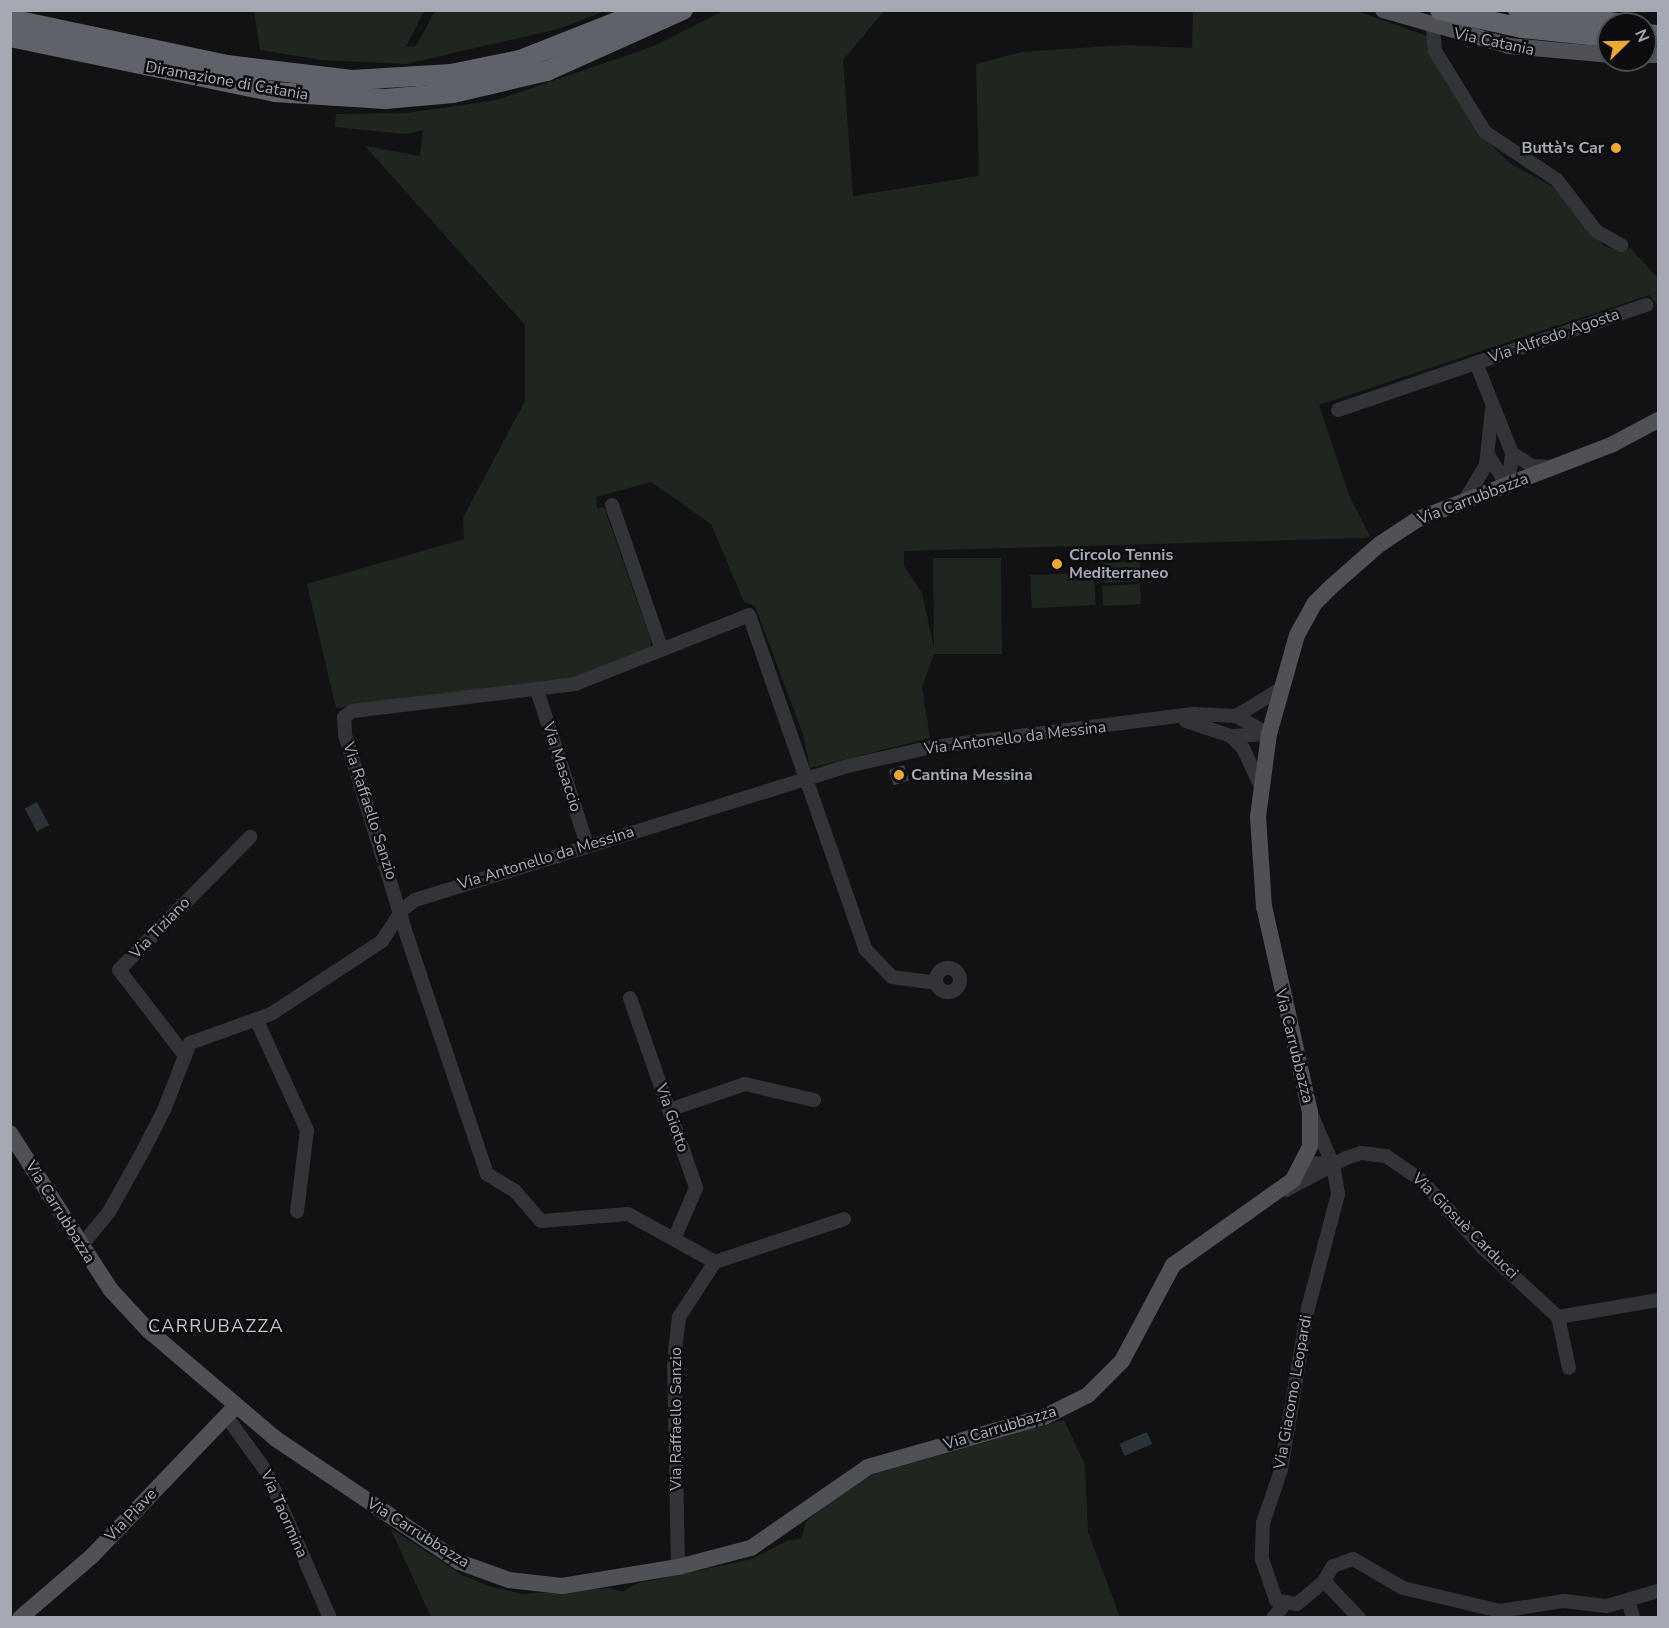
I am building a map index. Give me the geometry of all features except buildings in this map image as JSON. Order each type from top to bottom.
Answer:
[{"type":"highway","name":"Diramazione di Catania","points":[[10,19],[227,65],[352,80],[451,74],[520,60],[647,10]]},
{"type":"highway","name":"Diramazione di Catania","points":[[10,37],[265,91],[386,99],[453,93],[547,71],[683,10]]},
{"type":"highway","points":[[1487,10],[1537,23],[1597,30]]},
{"type":"highway","points":[[1518,10],[1597,20]]},
{"type":"highway","points":[[1436,19],[1597,36]]},
{"type":"main road","name":"Via Catania","points":[[1383,10],[1436,19],[1528,50],[1597,54]]},
{"type":"main road","name":"Via Carrubbazza","points":[[10,1133],[110,1289],[148,1330],[231,1411],[459,1562],[484,1573],[562,1586],[678,1567],[752,1548],[792,1522],[834,1487],[868,1467],[1044,1417],[1088,1395],[1122,1361],[1173,1265],[1280,1192],[1305,1162],[1312,1132],[1310,1112],[1264,907],[1258,837],[1260,784],[1269,734],[1297,635],[1315,603],[1389,537],[1418,519],[1554,468],[1659,420]]},
{"type":"main road","name":"Via Piave","points":[[20,1617],[92,1556],[231,1411]]},
{"type":"street","points":[[1436,19],[1435,51],[1485,132],[1557,180],[1596,231],[1621,245]]},
{"type":"street","name":"Via Alfredo Agosta","points":[[1512,453],[1492,410],[1476,363],[1646,305]]},
{"type":"street","points":[[1338,410],[1476,363]]},
{"type":"street","points":[[1465,500],[1481,479],[1488,455],[1492,410]]},
{"type":"street","points":[[1508,486],[1512,453],[1532,466],[1554,468]]},
{"type":"street","points":[[1488,455],[1496,473],[1508,486]]},
{"type":"street","points":[[612,505],[662,650]]},
{"type":"street","name":"Via Raffaello Sanzio","points":[[678,1567],[674,1360],[679,1317],[715,1262],[675,1237],[628,1214],[541,1221],[515,1191],[487,1174],[405,930],[402,910],[345,735],[344,717],[353,711],[537,690],[588,680],[749,615],[805,778],[873,962],[892,977],[937,983]]},
{"type":"street","points":[[1236,716],[1282,688]]},
{"type":"street","name":"Via Masaccio","points":[[537,690],[587,845]]},
{"type":"street","points":[[1172,720],[1195,714],[1236,716],[1269,734]]},
{"type":"street","points":[[1172,720],[1199,722],[1231,736],[1243,748],[1260,784]]},
{"type":"street","name":"Via Antonello da Messina","points":[[183,1053],[197,1037],[257,1021],[382,941],[402,910],[415,900],[805,778],[932,747],[1172,720]]},
{"type":"street","points":[[1231,736],[1269,734]]},
{"type":"street","name":"Via Tiziano","points":[[183,1053],[119,970],[250,837]]},
{"type":"street","name":"Via Giotto","points":[[630,998],[696,1188],[675,1237]]},
{"type":"street","points":[[257,1021],[307,1130],[297,1211]]},
{"type":"street","points":[[81,1246],[109,1212],[165,1110],[183,1053]]},
{"type":"street","points":[[669,1110],[745,1084],[814,1100]]},
{"type":"street","name":"Via Giacomo Leopardi","points":[[1287,1602],[1276,1600],[1262,1559],[1263,1523],[1281,1470],[1308,1308],[1338,1194],[1333,1165],[1310,1112]]},
{"type":"street","name":"Via Giosuè Carducci","points":[[1280,1192],[1362,1153],[1386,1156],[1402,1165],[1558,1317]]},
{"type":"street","points":[[1305,1162],[1333,1165]]},
{"type":"street","points":[[1305,1162],[1338,1194]]},
{"type":"street","points":[[715,1262],[844,1219]]},
{"type":"street","points":[[1569,1368],[1558,1317],[1659,1300]]},
{"type":"street","name":"Via Taormina","points":[[231,1411],[266,1471],[330,1617]]},
{"type":"street","points":[[1272,1617],[1287,1602],[1297,1604],[1324,1581],[1333,1566],[1353,1559],[1403,1588],[1500,1611],[1564,1601],[1607,1606],[1659,1591]]},
{"type":"street","points":[[1324,1581],[1359,1617]]},
{"type":"street","points":[[1628,1600],[1633,1617]]},
{"type":"shaded area","points":[[254,11],[424,11],[406,47],[416,46],[435,11],[605,11],[558,29],[406,64],[322,60],[260,50]]},
{"type":"shaded area","points":[[723,11],[884,11],[843,60],[853,196],[979,176],[976,64],[1021,52],[1125,45],[1192,48],[1193,11],[1357,11],[1427,36],[1431,53],[1475,129],[1511,164],[1557,189],[1604,246],[1619,251],[1630,248],[1658,278],[1658,306],[1649,295],[1319,405],[1350,498],[1370,536],[1366,538],[904,551],[904,566],[922,593],[934,648],[933,558],[1001,558],[1002,654],[934,654],[922,688],[930,738],[810,768],[803,734],[755,606],[744,602],[711,524],[651,482],[596,497],[597,508],[604,507],[651,641],[649,650],[574,679],[336,708],[307,584],[464,539],[463,518],[525,401],[525,325],[365,146],[420,156],[423,130],[406,134],[335,127],[336,114],[407,113],[497,100],[654,46]]},
{"type":"shaded area","points":[[1140,561],[1141,581],[1104,583],[1103,563]]},
{"type":"shaded area","points":[[1094,572],[1096,605],[1032,608],[1030,575]]},
{"type":"shaded area","points":[[1140,584],[1141,604],[1103,606],[1102,586]]},
{"type":"shaded area","points":[[37,802],[49,825],[37,832],[25,809]]},
{"type":"shaded area","points":[[1064,1420],[1085,1465],[1088,1532],[1120,1617],[431,1617],[390,1528],[462,1575],[489,1586],[522,1594],[611,1588],[623,1592],[635,1584],[752,1559],[789,1540],[801,1539],[806,1522],[851,1484],[877,1473]]},
{"type":"shaded area","points":[[1147,1432],[1152,1444],[1124,1456],[1119,1444]]},
{"type":"place","name":"Buttà's Car","points":[[1616,148]]},
{"type":"place","name":"Circolo Tennis Mediterraneo","points":[[1057,564]]},
{"type":"place","name":"Cantina Messina","points":[[899,775]]},
{"type":"district","name":"CARRUBAZZA","points":[[216,1326]]}]
